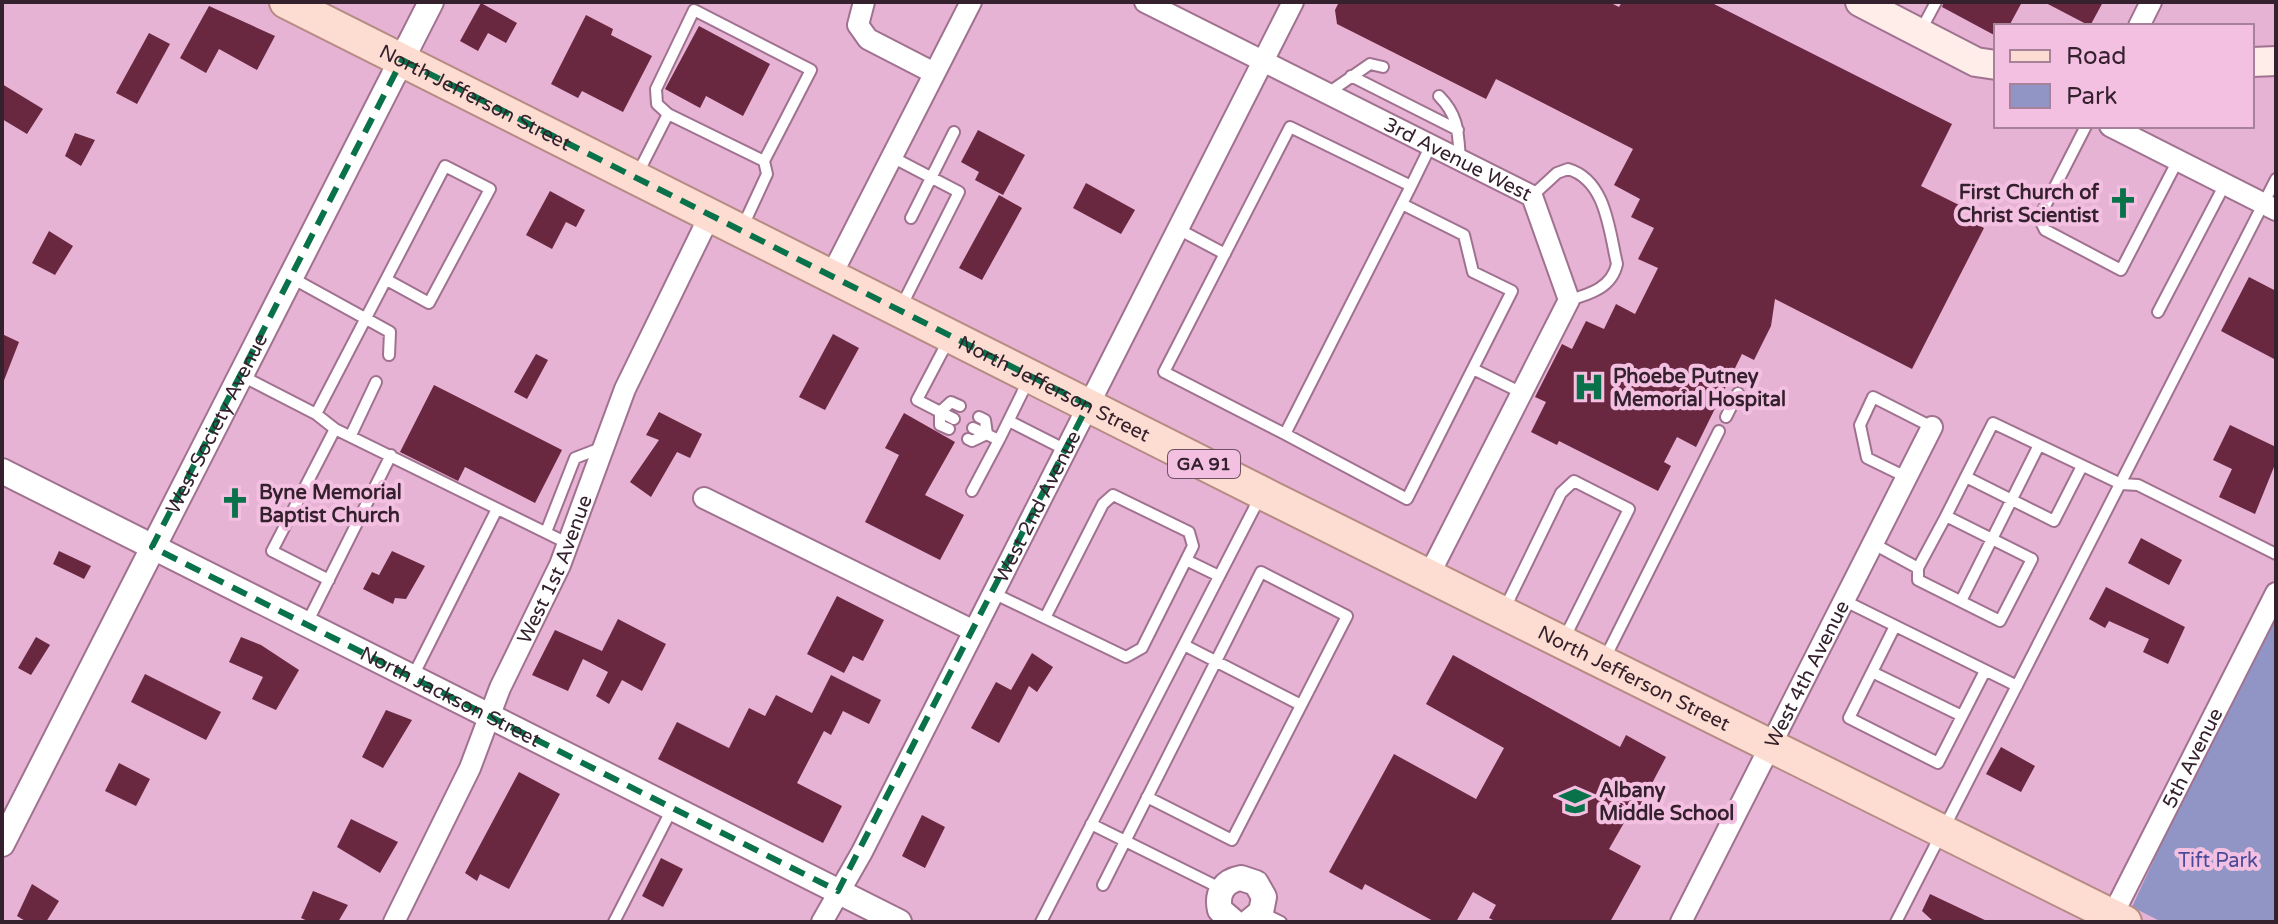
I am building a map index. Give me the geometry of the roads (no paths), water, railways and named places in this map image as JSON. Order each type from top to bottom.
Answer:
[{"type":"main road","name":"North Jefferson Street","points":[[286,2],[2115,920]]},
{"type":"main road","points":[[1860,2],[1989,66]]},
{"type":"main road","points":[[2254,62],[2276,61]]},
{"type":"street","name":"West Society Avenue","points":[[2,844],[431,2]]},
{"type":"street","points":[[864,2],[858,25],[868,39],[934,73]]},
{"type":"street","points":[[831,276],[971,2]]},
{"type":"street","name":"3rd Avenue West","points":[[1145,2],[1532,196],[1569,300]]},
{"type":"street","name":"West 2nd Avenue","points":[[822,922],[862,852],[1293,2]]},
{"type":"street","points":[[2140,24],[2151,2]]},
{"type":"street","points":[[2114,128],[2270,207]]},
{"type":"street","name":"West 1st Avenue","points":[[394,922],[470,768],[488,716],[567,543],[601,448],[637,362],[710,215]]},
{"type":"street","points":[[1428,577],[1569,300]]},
{"type":"street","name":"West 4th Avenue","points":[[1681,922],[1768,745],[1932,427]]},
{"type":"street","name":"North Jackson Street","points":[[2,471],[899,922]]},
{"type":"street","points":[[704,498],[974,631]]},
{"type":"street","name":"5th Avenue","points":[[2115,920],[2276,593]]},
{"type":"street","points":[[1234,922],[1220,910],[1222,889],[1241,878],[1256,883],[1264,897],[1263,919]]},
{"type":"lane","points":[[1920,33],[1936,2]]},
{"type":"lane","points":[[741,230],[767,174],[764,161],[811,70],[694,10],[656,89],[657,104],[668,114],[764,161]]},
{"type":"lane","points":[[1328,93],[1370,64],[1383,67]]},
{"type":"lane","points":[[1351,76],[1458,130]]},
{"type":"lane","points":[[1439,96],[1453,110],[1460,160]]},
{"type":"lane","points":[[636,178],[668,114]]},
{"type":"lane","points":[[1402,204],[1464,235],[1473,272],[1512,291],[1407,499],[1164,372],[1290,127],[1411,186]]},
{"type":"lane","points":[[2085,128],[2039,218],[2045,230],[2121,270],[2178,160]]},
{"type":"lane","points":[[911,218],[954,132]]},
{"type":"lane","points":[[1285,434],[1431,145]]},
{"type":"lane","points":[[891,156],[959,192],[900,309]]},
{"type":"lane","points":[[316,414],[445,166],[490,189],[429,303],[387,280]]},
{"type":"lane","points":[[1532,196],[1557,173],[1568,169],[1588,177],[1597,190],[1617,264],[1615,274],[1593,292],[1569,300]]},
{"type":"lane","points":[[1896,922],[2121,484],[2270,207],[2276,179]]},
{"type":"lane","points":[[2158,312],[2225,184]]},
{"type":"lane","points":[[1178,229],[1225,254]]},
{"type":"lane","points":[[290,277],[390,332],[392,349],[389,355]]},
{"type":"lane","points":[[951,335],[917,400],[940,412],[951,424]]},
{"type":"lane","points":[[1473,369],[1522,393]]},
{"type":"lane","points":[[240,376],[316,414],[335,429],[567,543]]},
{"type":"lane","points":[[972,491],[1030,376]]},
{"type":"lane","points":[[351,435],[376,382]]},
{"type":"lane","points":[[1726,417],[1738,393]]},
{"type":"lane","points":[[1906,477],[1867,458],[1860,425],[1873,397],[1932,427]]},
{"type":"lane","points":[[940,412],[951,402],[960,406]]},
{"type":"lane","points":[[979,417],[985,420],[987,434]]},
{"type":"lane","points":[[1009,421],[1066,450]]},
{"type":"lane","points":[[1946,516],[2032,559],[2000,621],[1918,580],[1918,568],[1993,423],[2121,484],[2138,485],[2276,554]]},
{"type":"lane","points":[[973,428],[999,440]]},
{"type":"lane","points":[[329,580],[272,551],[335,429]]},
{"type":"lane","points":[[1602,662],[1719,431]]},
{"type":"lane","points":[[968,439],[972,441],[987,434]]},
{"type":"lane","points":[[1961,601],[2039,445]]},
{"type":"lane","points":[[546,532],[575,458],[601,448]]},
{"type":"lane","points":[[306,625],[391,455]]},
{"type":"lane","points":[[1966,477],[2054,521],[2082,466]]},
{"type":"lane","points":[[1502,613],[1561,493],[1574,481],[1629,509],[1562,643]]},
{"type":"lane","points":[[1041,922],[1262,493]]},
{"type":"lane","points":[[993,593],[1126,657],[1135,655],[1142,648],[1193,546],[1189,532],[1113,495],[1103,504],[1045,618]]},
{"type":"lane","points":[[412,678],[497,509]]},
{"type":"lane","points":[[1872,543],[1918,568]]},
{"type":"lane","points":[[1186,560],[1219,576]]},
{"type":"lane","points":[[1103,885],[1147,797],[1216,662],[1261,572],[1347,616],[1232,840],[1147,797]]},
{"type":"lane","points":[[1843,600],[2017,686]]},
{"type":"lane","points":[[1895,626],[1849,718],[1938,763],[1985,671]]},
{"type":"lane","points":[[1184,645],[1301,705]]},
{"type":"lane","points":[[1872,672],[1962,716]]},
{"type":"lane","points":[[614,922],[673,807]]},
{"type":"lane","points":[[1091,824],[1222,889]]},
{"type":"place","name":"First Church of Christ Scientist","points":[[2123,203]]},
{"type":"place","name":"Phoebe Putney Memorial Hospital","points":[[1589,387]]},
{"type":"place","name":"Byne Memorial Baptist Church","points":[[235,503]]},
{"type":"place","name":"Albany Middle School","points":[[1575,801]]},
{"type":"park label","name":"Tift Park","points":[[2218,860]]}]
